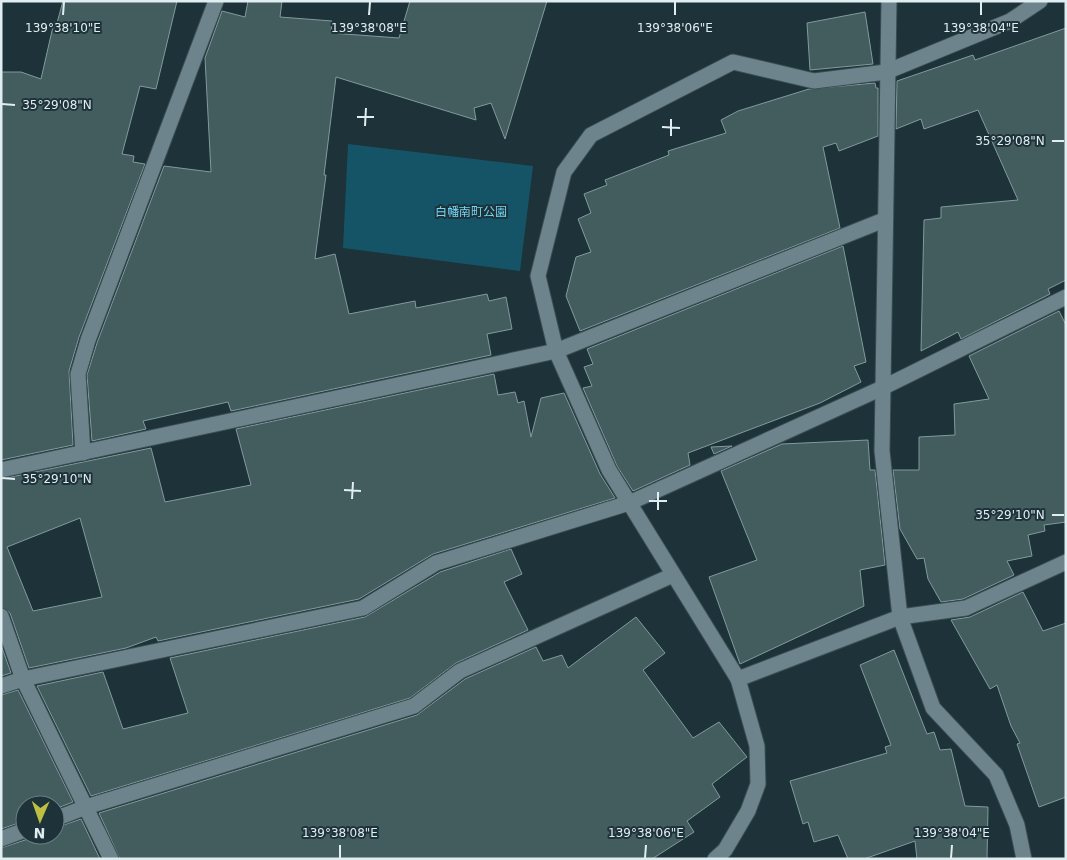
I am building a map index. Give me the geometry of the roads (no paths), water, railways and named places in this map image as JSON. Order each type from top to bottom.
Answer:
[{"type":"street","points":[[83,453],[78,374],[88,340],[216,1]]},
{"type":"street","points":[[889,1],[886,72],[882,451],[900,617],[933,708],[996,775],[1017,825],[1024,859]]},
{"type":"street","points":[[715,859],[725,850],[748,812],[758,784],[757,746],[738,679],[609,470],[556,351],[538,276],[564,172],[591,135],[733,62],[814,81],[886,72],[1010,21],[1040,1]]},
{"type":"street","points":[[1,470],[556,351],[884,220]]},
{"type":"street","points":[[1,686],[23,679],[363,608],[436,563],[629,503],[882,388],[1066,297]]},
{"type":"street","points":[[738,679],[900,617],[966,608],[1066,562]]},
{"type":"street","points":[[65,815],[414,706],[460,671],[673,575]]},
{"type":"street","points":[[1,616],[23,679],[112,859]]},
{"type":"street","points":[[1,839],[15,834]]},
{"type":"park label","name":"白幡南町公園","points":[[471,212]]}]
